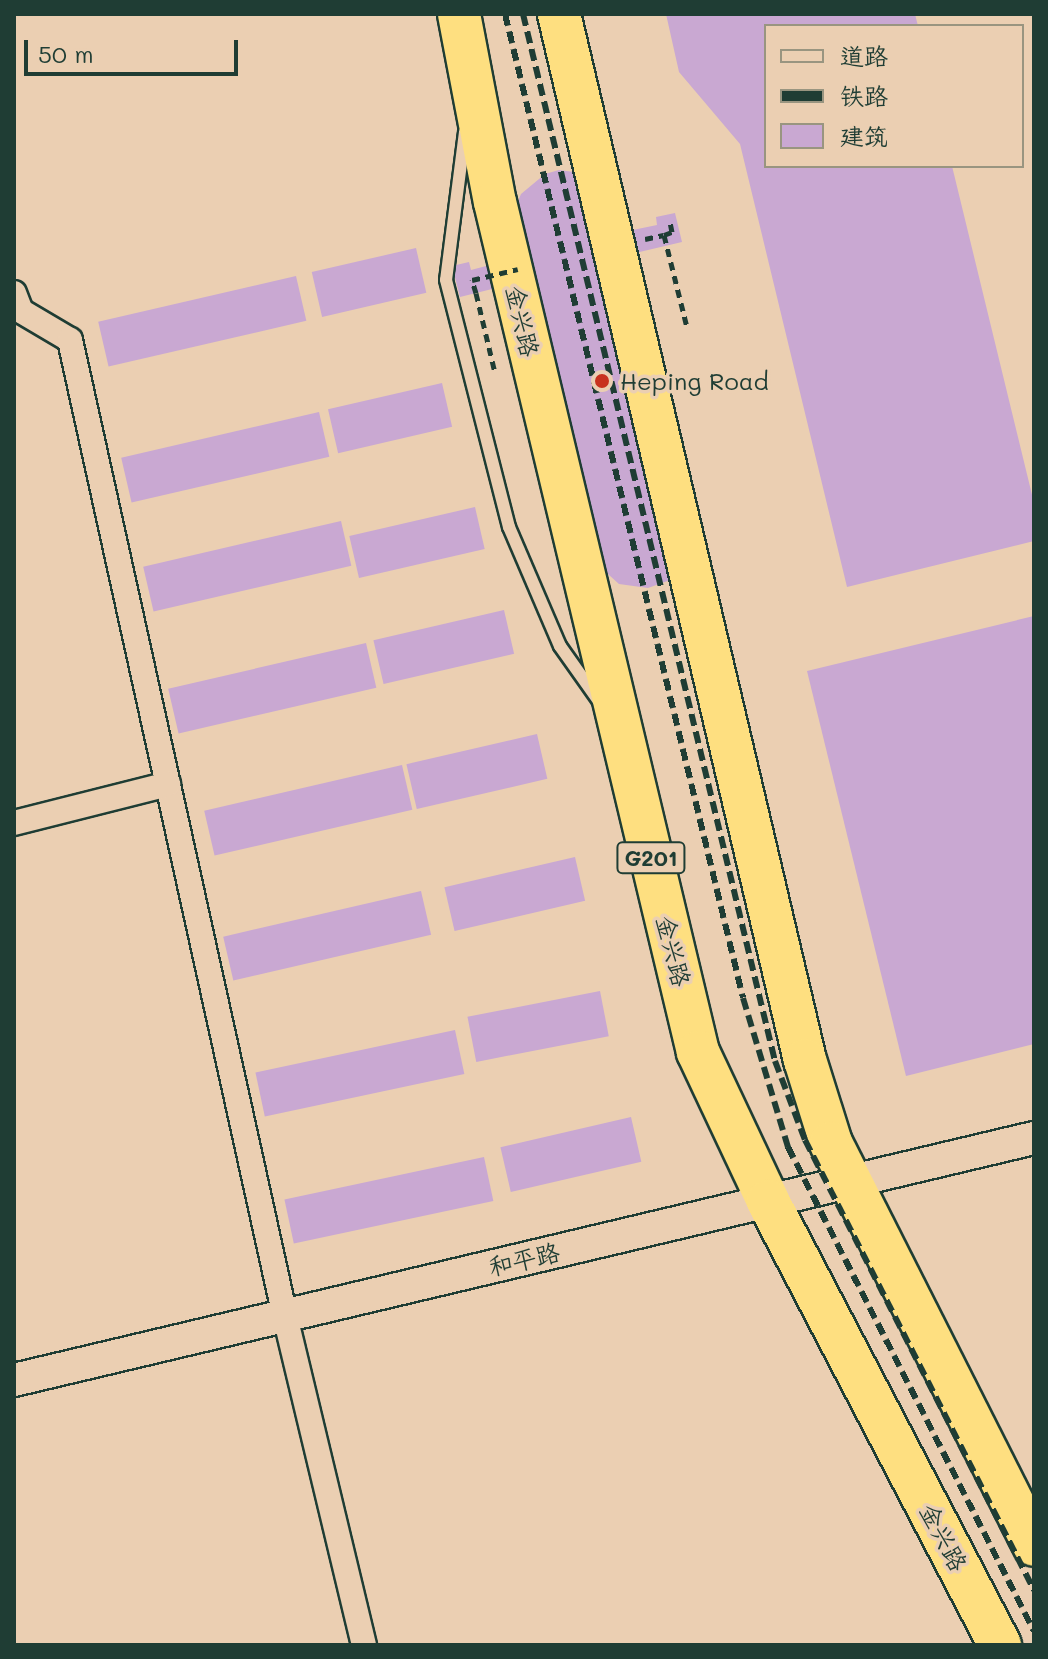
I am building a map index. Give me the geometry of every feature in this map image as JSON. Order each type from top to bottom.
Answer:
[{"type":"highway","name":"金兴路","points":[[459,14],[475,82],[495,202],[698,1052],[768,1201],[1000,1645]]},
{"type":"highway","points":[[559,14],[805,1060],[831,1143],[1034,1545]]},
{"type":"main road","name":"和平路","points":[[14,1380],[1034,1138]]},
{"type":"street","points":[[14,293],[21,311],[70,340],[285,1316],[364,1645]]},
{"type":"street","points":[[14,823],[168,784]]},
{"type":"lane","points":[[475,82],[453,193],[446,280],[509,527],[534,592],[560,646],[620,729]]},
{"type":"path","points":[[664,235],[672,232],[670,222]]},
{"type":"path","points":[[667,246],[687,327]]},
{"type":"path","points":[[495,373],[472,280],[518,269]]},
{"type":"building","points":[[666,14],[915,14],[918,24],[764,24],[764,168],[952,168],[1034,503],[1034,541],[847,587],[740,144],[679,72]]},
{"type":"building","points":[[559,170],[589,174],[623,232],[657,225],[656,217],[675,213],[682,242],[631,254],[658,334],[683,459],[673,579],[648,588],[619,584],[599,566],[520,282],[460,297],[452,266],[469,262],[471,270],[517,258],[516,206],[521,194],[545,174]]},
{"type":"building","points":[[416,248],[426,293],[322,317],[312,272]]},
{"type":"building","points":[[296,276],[306,321],[109,366],[98,322]]},
{"type":"building","points":[[442,383],[452,427],[338,453],[328,409]]},
{"type":"building","points":[[319,412],[329,457],[132,502],[121,458]]},
{"type":"building","points":[[475,507],[485,549],[359,578],[349,536]]},
{"type":"building","points":[[341,521],[351,566],[154,611],[143,567]]},
{"type":"building","points":[[504,610],[514,654],[384,684],[373,640]]},
{"type":"building","points":[[1034,616],[1034,1044],[906,1076],[807,671]]},
{"type":"building","points":[[366,643],[376,688],[179,733],[168,689]]},
{"type":"building","points":[[537,734],[547,779],[417,809],[406,764]]},
{"type":"building","points":[[402,765],[412,810],[215,855],[204,811]]},
{"type":"building","points":[[575,857],[585,901],[455,931],[444,887]]},
{"type":"building","points":[[421,891],[431,935],[233,981],[223,937]]},
{"type":"building","points":[[600,991],[609,1036],[476,1062],[467,1017]]},
{"type":"building","points":[[455,1030],[464,1074],[265,1116],[255,1072]]},
{"type":"building","points":[[631,1117],[641,1162],[511,1192],[500,1147]]},
{"type":"building","points":[[484,1157],[493,1201],[294,1243],[284,1199]]},
{"type":"railway","points":[[505,14],[743,998],[788,1147],[1034,1631]]},
{"type":"railway","points":[[523,14],[775,1061],[805,1140],[1034,1590]]},
{"type":"place","name":"Heping Road","points":[[602,381]]}]
